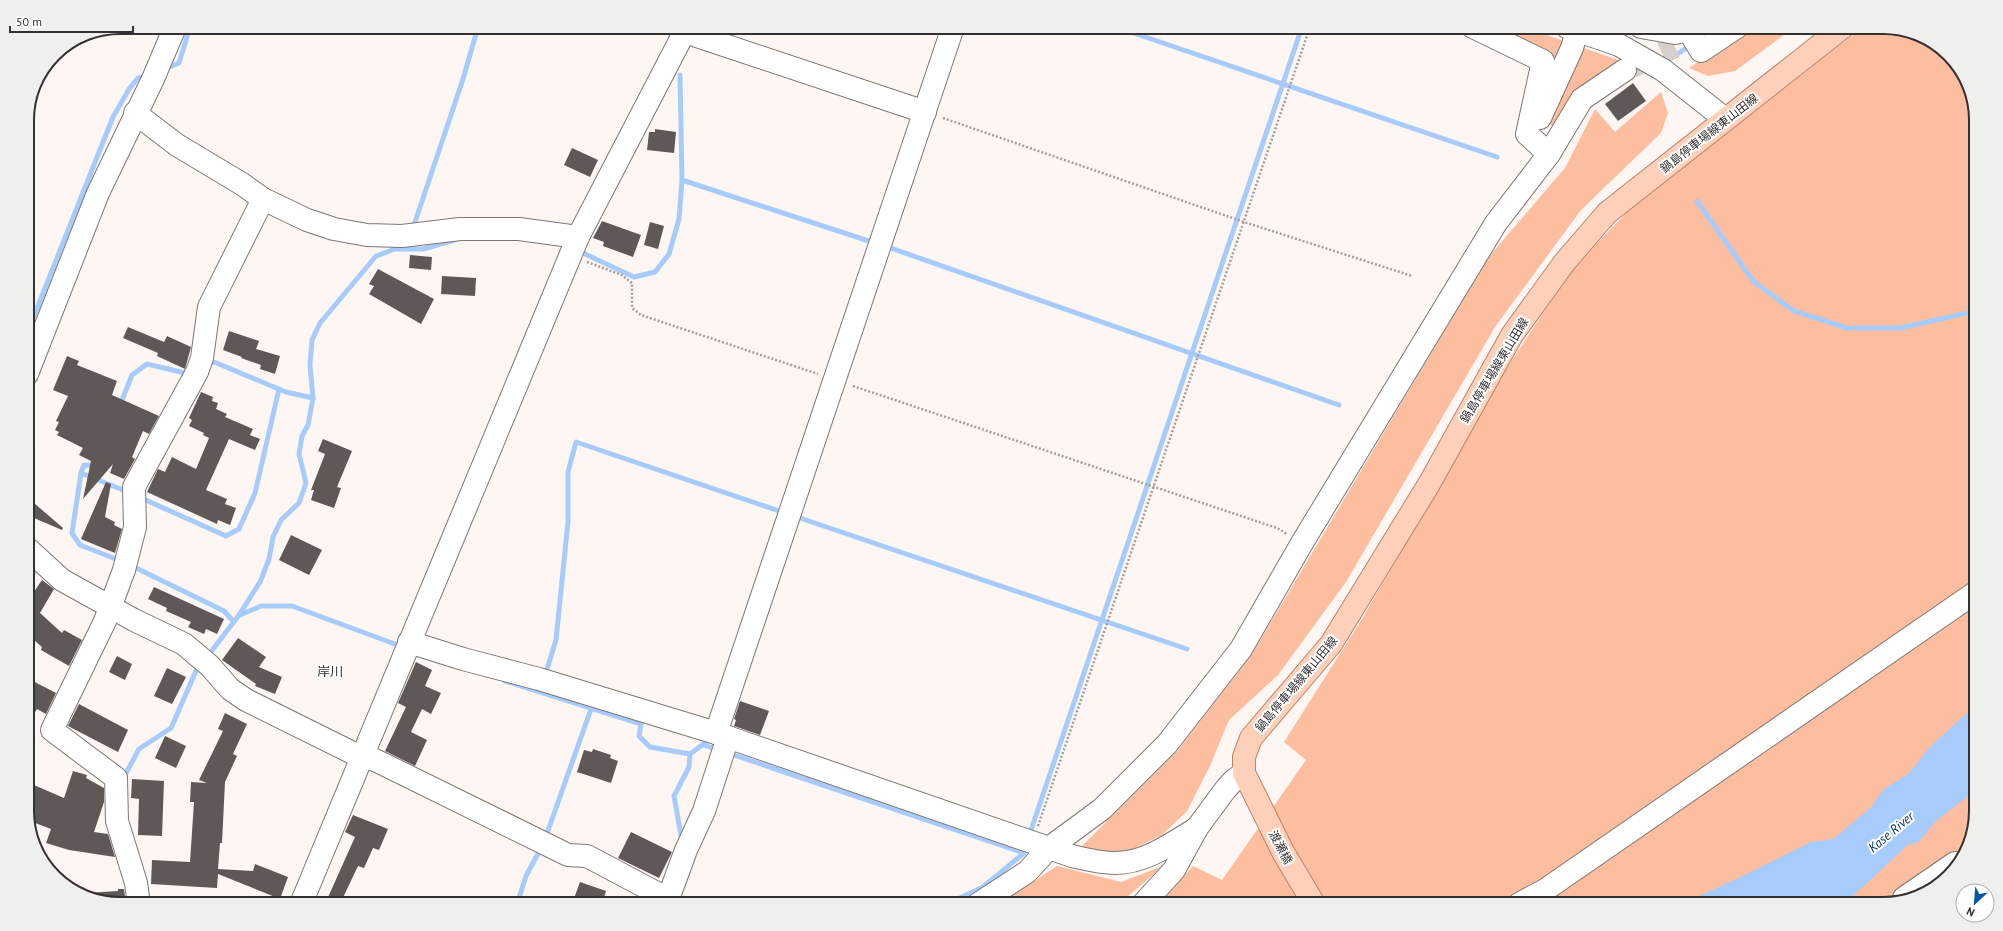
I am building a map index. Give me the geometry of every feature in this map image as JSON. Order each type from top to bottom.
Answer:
[{"type":"main road","name":"鍋島停車場線東山田線","points":[[1248,780],[1244,757],[1251,738],[1332,644],[1429,484],[1512,335],[1564,263],[1607,213],[1834,34]]},
{"type":"main road","name":"渡瀬橋","points":[[1248,780],[1283,852],[1310,897]]},
{"type":"street","points":[[34,356],[98,193],[135,113],[156,72],[172,34]]},
{"type":"street","points":[[304,897],[574,246],[683,34]]},
{"type":"street","points":[[695,34],[919,110]]},
{"type":"street","points":[[34,554],[62,580],[184,644],[206,662],[230,689],[246,700],[361,757],[374,760],[568,855],[587,856],[664,896],[704,811],[719,740],[790,515],[828,378],[879,244],[919,110],[950,34]]},
{"type":"street","points":[[1487,34],[1543,61],[1527,134]]},
{"type":"street","points":[[1527,134],[1539,120],[1572,48],[1574,34]]},
{"type":"street","points":[[1591,34],[1619,45],[1663,70],[1725,119]]},
{"type":"street","points":[[1678,34],[1688,38],[1706,34]]},
{"type":"street","points":[[989,897],[1027,872],[1035,842],[1102,809],[1167,744],[1241,649],[1302,543],[1496,223],[1548,154],[1582,99],[1625,70]]},
{"type":"street","points":[[135,113],[177,145],[263,199],[307,220],[334,229],[366,235],[411,235],[460,229],[519,228],[574,246]]},
{"type":"street","points":[[1527,134],[1548,154]]},
{"type":"street","points":[[138,897],[136,883],[117,821],[116,778],[52,730],[105,621],[109,606],[126,564],[135,527],[134,487],[199,365],[209,307],[263,199]]},
{"type":"street","points":[[1532,897],[1545,890],[1969,597]]},
{"type":"street","points":[[407,648],[463,659],[545,681],[719,740],[1035,842],[1072,856],[1114,864],[1134,862],[1162,850],[1196,828]]},
{"type":"street","points":[[1149,897],[1174,870],[1196,828],[1225,790],[1234,780],[1248,780]]},
{"type":"street","points":[[1916,890],[1948,868]]},
{"type":"path","points":[[1035,842],[1103,630],[1154,487],[1308,34]]},
{"type":"path","points":[[919,110],[1244,222],[1412,276]]},
{"type":"path","points":[[574,246],[622,275],[632,283],[632,308],[641,315],[1277,528],[1302,543]]},
{"type":"shaded area","points":[[1507,34],[1543,34],[1624,62],[1556,128],[1538,117],[1548,55]]},
{"type":"shaded area","points":[[1740,34],[1785,34],[1735,71],[1708,76],[1689,68]]},
{"type":"shaded area","points":[[1854,34],[1888,34],[1916,41],[1926,46],[1944,59],[1960,82],[1967,103],[1969,115],[1969,811],[1967,828],[1962,844],[1948,868],[1940,876],[1921,888],[1900,895],[1888,897],[1164,897],[1193,866],[1222,880],[1306,760],[1284,742],[1362,619],[1505,371],[1572,269],[1635,204]]},
{"type":"shaded area","points":[[1661,92],[1668,113],[1661,133],[1581,210],[1495,327],[1346,582],[1278,675],[1229,720],[1210,766],[1187,811],[1162,835],[1122,854],[1076,852],[1177,751],[1252,654],[1487,259],[1565,168],[1595,109],[1615,132]]},
{"type":"shaded area","points":[[1057,866],[1121,882],[1163,866],[1127,897],[1010,897]]},
{"type":"water","name":"Kase River","points":[[1969,713],[1969,795],[1935,822],[1919,842],[1908,845],[1852,897],[1697,897],[1811,842],[1833,839],[1870,808],[1884,789],[1909,773],[1928,749],[1963,716]]},
{"type":"building","points":[[1633,83],[1646,101],[1618,121],[1605,104]]},
{"type":"building","points":[[655,129],[676,132],[674,153],[647,150],[649,132],[655,132]]},
{"type":"building","points":[[572,148],[598,160],[590,177],[564,165]]},
{"type":"building","points":[[602,221],[641,235],[633,257],[603,246],[604,242],[593,238]]},
{"type":"building","points":[[650,222],[664,226],[658,249],[644,245]]},
{"type":"building","points":[[410,255],[432,257],[431,270],[409,268]]},
{"type":"building","points":[[378,269],[434,299],[421,324],[369,294],[374,286],[369,284]]},
{"type":"building","points":[[442,276],[476,278],[475,296],[441,294]]},
{"type":"building","points":[[128,327],[164,342],[167,336],[191,347],[185,369],[157,356],[158,353],[123,338]]},
{"type":"building","points":[[229,331],[259,341],[256,349],[280,356],[275,374],[260,369],[261,365],[223,350]]},
{"type":"building","points":[[67,356],[79,361],[77,365],[117,381],[112,395],[159,416],[149,434],[143,431],[132,457],[135,459],[124,479],[110,473],[113,464],[83,499],[91,461],[79,455],[83,448],[57,435],[59,432],[55,430],[59,422],[56,421],[68,396],[53,390]]},
{"type":"building","points":[[201,392],[213,397],[212,401],[218,403],[216,409],[227,414],[225,417],[253,429],[250,435],[260,439],[255,450],[229,439],[206,490],[227,499],[225,504],[236,508],[230,525],[218,520],[217,524],[147,492],[158,469],[165,472],[172,457],[196,469],[209,438],[203,435],[204,433],[189,426],[192,420],[189,418]]},
{"type":"building","points":[[323,439],[352,451],[337,487],[341,488],[334,508],[311,500],[314,490],[311,490],[325,454],[318,451]]},
{"type":"building","points":[[106,482],[111,484],[105,517],[115,522],[114,525],[122,529],[115,553],[81,539]]},
{"type":"building","points":[[34,503],[63,528],[62,530],[34,518]]},
{"type":"building","points":[[291,535],[322,550],[309,575],[279,560]]},
{"type":"building","points":[[42,580],[54,589],[40,613],[62,633],[64,630],[82,640],[69,666],[41,650],[42,647],[34,640],[34,592]]},
{"type":"building","points":[[154,587],[224,619],[217,634],[206,629],[204,634],[188,627],[191,622],[166,611],[167,608],[148,599]]},
{"type":"building","points":[[238,638],[266,657],[259,667],[282,677],[275,694],[255,686],[256,684],[222,660]]},
{"type":"building","points":[[117,656],[132,664],[125,680],[109,672]]},
{"type":"building","points":[[416,662],[432,670],[425,686],[441,693],[431,714],[422,709],[411,732],[427,740],[415,766],[385,751],[406,707],[398,703]]},
{"type":"building","points":[[167,668],[186,677],[172,704],[154,696]]},
{"type":"building","points":[[34,682],[56,693],[46,714],[37,709],[34,714]]},
{"type":"building","points":[[740,701],[769,711],[760,735],[734,726],[736,720],[734,719]]},
{"type":"building","points":[[79,704],[128,730],[118,752],[68,726]]},
{"type":"building","points":[[225,713],[247,724],[233,754],[237,756],[225,782],[222,843],[220,843],[218,869],[253,871],[255,864],[288,877],[281,897],[275,897],[218,874],[217,888],[151,884],[152,860],[190,862],[194,802],[190,802],[191,782],[207,783],[199,780],[223,731],[218,729]]},
{"type":"building","points":[[165,736],[186,746],[176,768],[155,758]]},
{"type":"building","points":[[593,749],[611,755],[610,758],[618,761],[611,783],[577,772],[584,750],[592,752]]},
{"type":"building","points":[[73,771],[87,775],[86,778],[104,788],[104,802],[94,832],[108,834],[115,857],[69,850],[46,843],[51,829],[35,823],[34,785],[64,798]]},
{"type":"building","points":[[132,779],[164,781],[162,836],[138,835],[139,799],[131,798]]},
{"type":"building","points":[[353,815],[388,829],[379,850],[373,848],[364,868],[358,866],[343,897],[328,897],[355,837],[345,832]]},
{"type":"building","points":[[631,832],[672,852],[659,878],[618,858]]},
{"type":"building","points":[[580,882],[606,891],[604,897],[575,897]]},
{"type":"building","points":[[118,889],[124,889],[125,897],[115,897],[95,892],[118,891]]},
{"type":"waterway","points":[[164,69],[179,63],[188,34]]},
{"type":"waterway","points":[[413,228],[463,79],[476,34]]},
{"type":"waterway","points":[[1137,34],[1497,157]]},
{"type":"waterway","points":[[1029,836],[1300,34]]},
{"type":"waterway","points":[[1679,53],[1691,45]]},
{"type":"waterway","points":[[34,316],[113,117],[129,89],[138,78],[147,75]]},
{"type":"waterway","points":[[583,253],[634,277],[655,272],[669,254],[679,219],[682,180],[680,75]]},
{"type":"waterway","points":[[682,180],[875,243]]},
{"type":"waterway","points":[[1697,201],[1753,281],[1794,311],[1847,328],[1900,328],[1969,313]]},
{"type":"waterway","points":[[207,657],[239,615],[260,582],[269,559],[273,537],[281,520],[299,503],[306,483],[299,454],[302,436],[308,425],[313,398],[310,365],[312,340],[320,323],[376,256],[395,249],[423,249],[455,240]]},
{"type":"waterway","points":[[885,246],[1339,405]]},
{"type":"waterway","points":[[206,365],[214,362],[286,392],[313,398]]},
{"type":"waterway","points":[[120,405],[132,375],[147,364],[185,373],[189,372]]},
{"type":"waterway","points":[[139,497],[226,536],[239,529],[255,493],[279,389]]},
{"type":"waterway","points":[[545,676],[556,640],[568,522],[568,472],[576,442],[785,513]]},
{"type":"waterway","points":[[96,466],[84,465],[81,473],[72,533],[80,545],[121,561]]},
{"type":"waterway","points":[[81,473],[128,492]]},
{"type":"waterway","points":[[794,516],[1187,649]]},
{"type":"waterway","points":[[130,565],[224,611],[234,622]]},
{"type":"waterway","points":[[240,615],[261,606],[292,606],[403,647]]},
{"type":"waterway","points":[[125,779],[125,775],[139,749],[171,728],[196,671],[201,665]]},
{"type":"waterway","points":[[505,681],[641,724],[639,736],[650,747],[690,754]]},
{"type":"waterway","points":[[545,839],[591,709]]},
{"type":"waterway","points":[[682,841],[674,796],[689,767],[690,754],[705,743]]},
{"type":"waterway","points":[[704,745],[718,750]]},
{"type":"waterway","points":[[728,753],[1024,853],[1026,845]]},
{"type":"waterway","points":[[519,897],[526,876],[541,848]]},
{"type":"waterway","points":[[962,897],[983,887],[1024,853]]},
{"type":"tunnel","points":[[1632,67],[1675,47]]},
{"type":"district","name":"岸川","points":[[330,671]]}]
